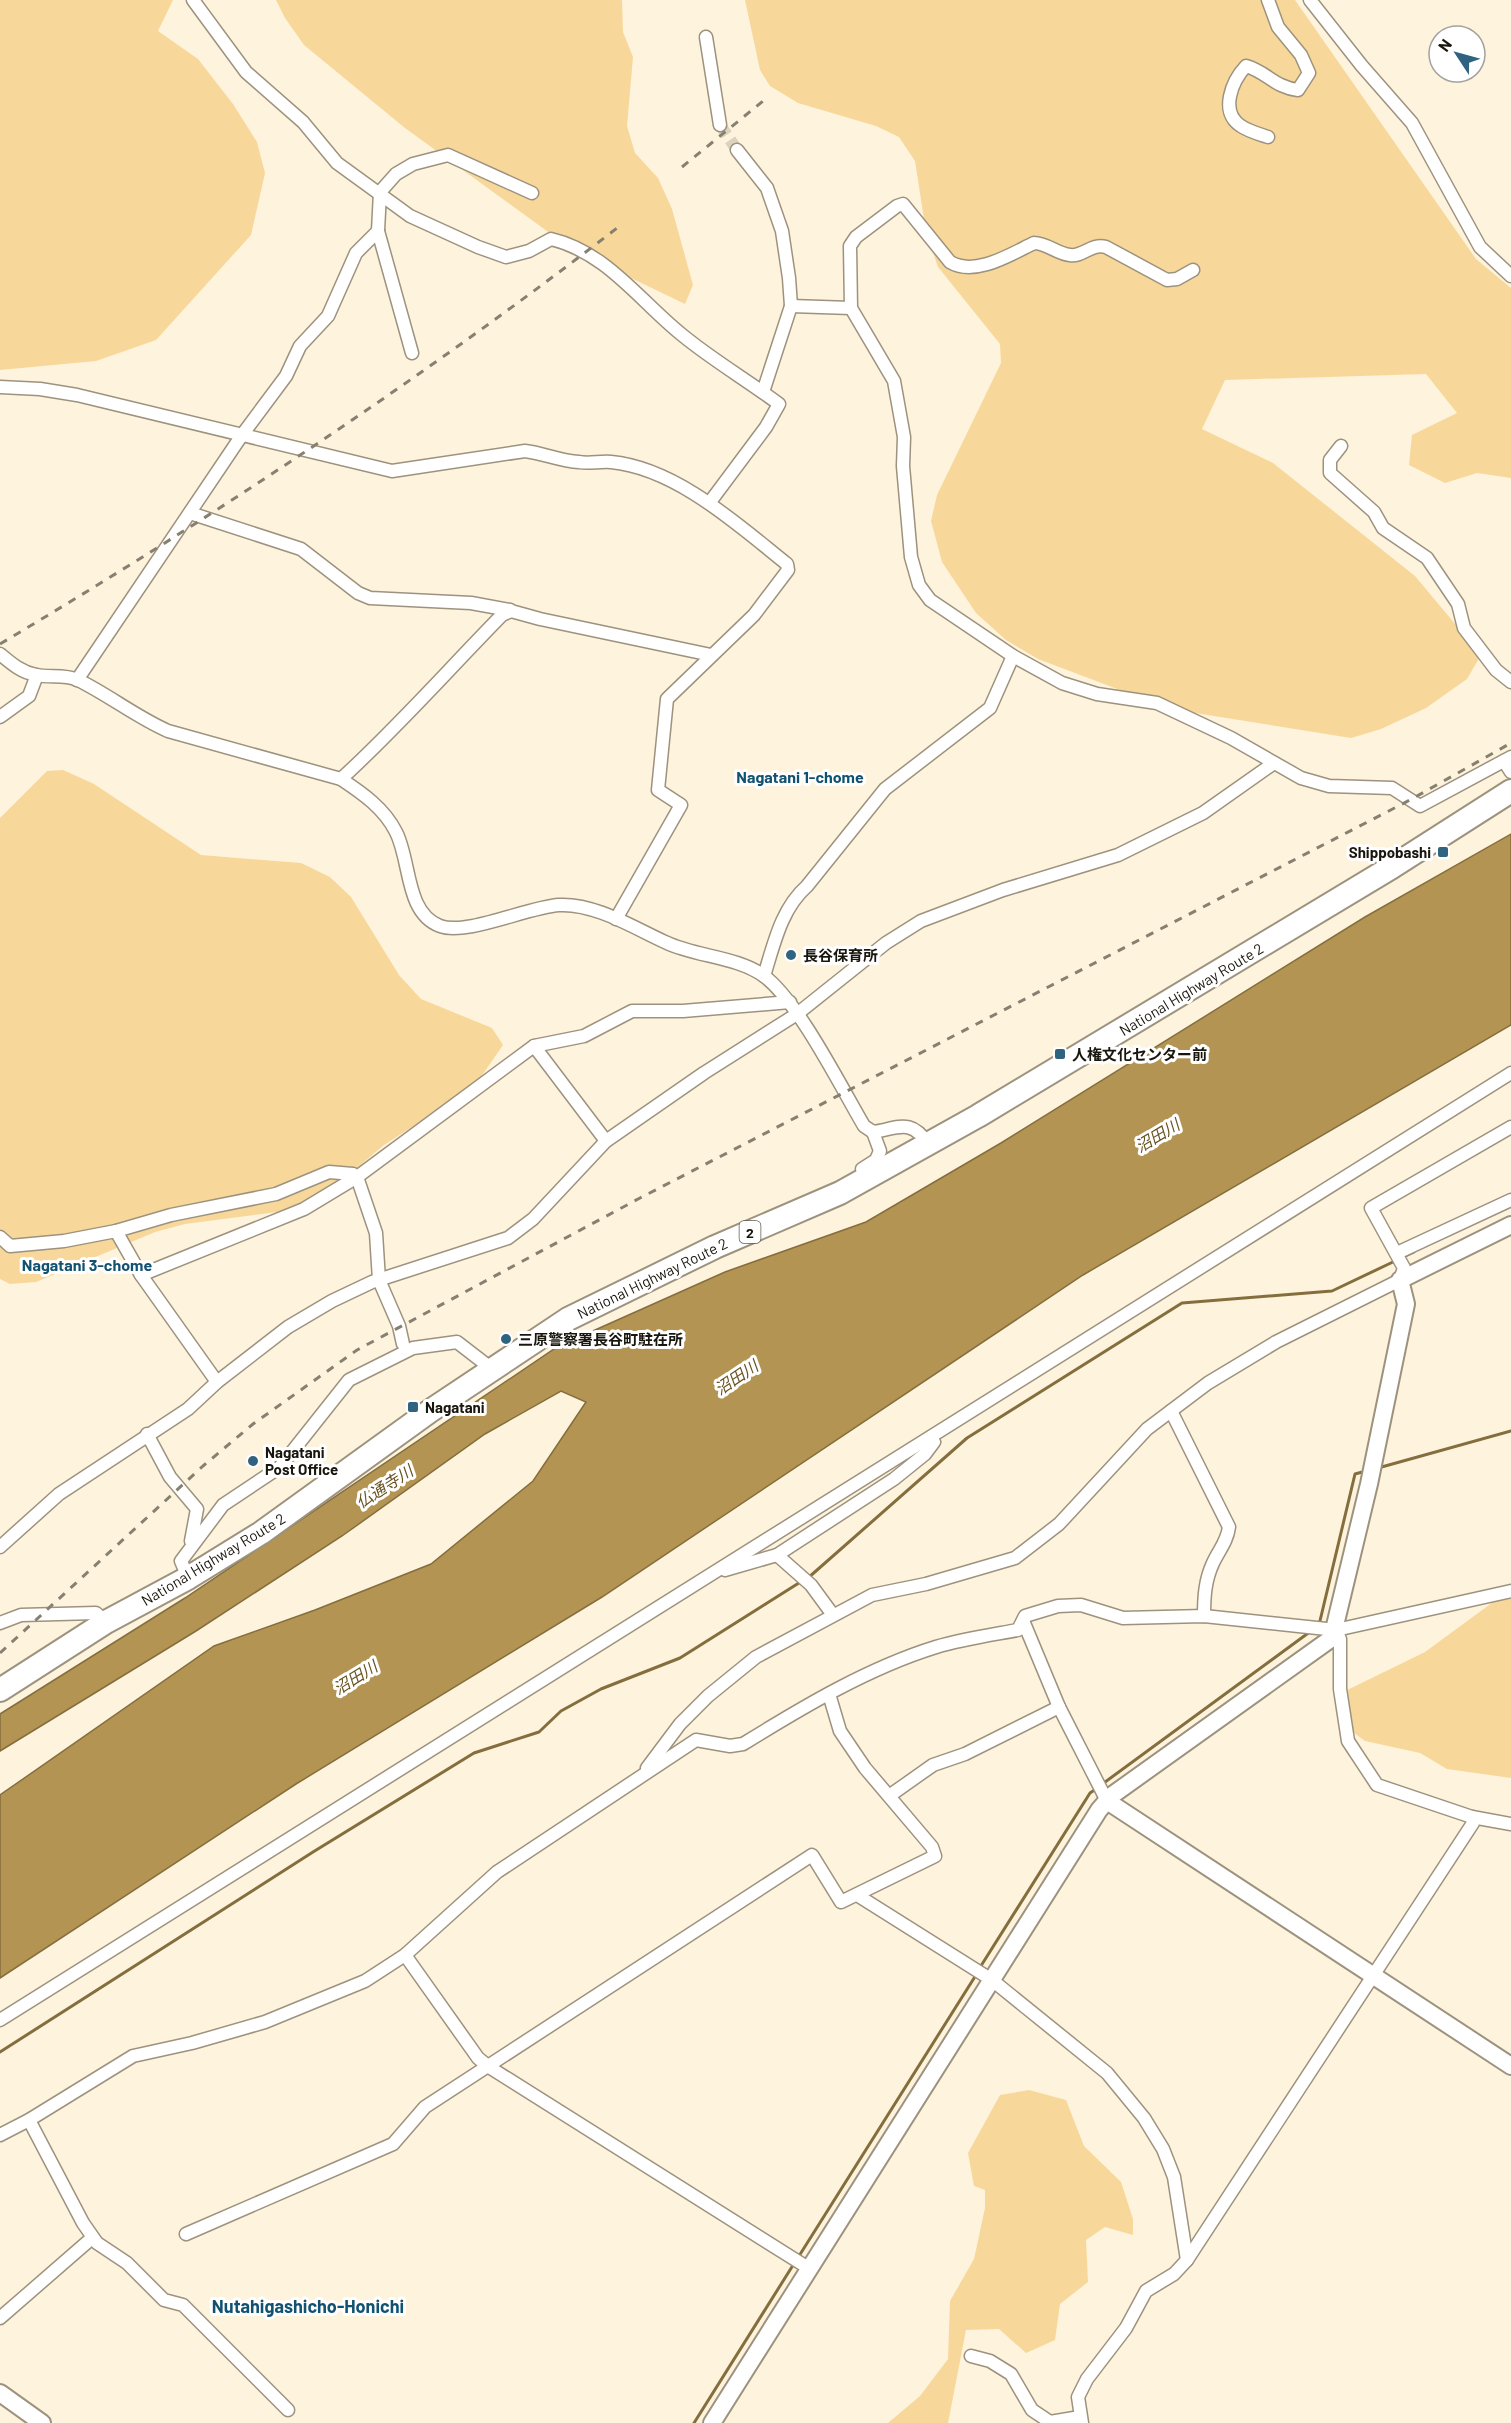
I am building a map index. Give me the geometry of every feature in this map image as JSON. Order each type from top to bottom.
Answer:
[{"type":"highway","name":"National Highway Route 2","points":[[0,1690],[106,1622],[188,1578],[261,1533],[492,1369],[568,1318],[715,1248],[840,1193],[928,1144],[1148,1015],[1511,791]]},
{"type":"street","points":[[193,0],[246,72],[303,122],[337,163],[410,216],[478,247],[506,256],[529,251],[551,239],[570,244],[601,262],[682,335],[779,404],[766,427],[710,502]]},
{"type":"street","points":[[1268,0],[1278,27],[1301,55],[1309,73],[1298,90],[1282,88],[1258,70],[1246,66],[1236,77],[1228,101],[1231,118],[1241,127],[1268,137]]},
{"type":"street","points":[[1310,0],[1362,66],[1412,123],[1480,247],[1511,276]]},
{"type":"street","points":[[706,37],[720,125]]},
{"type":"street","points":[[737,150],[767,188],[782,231],[791,306],[763,392]]},
{"type":"street","points":[[412,352],[378,231],[380,192],[396,174],[413,164],[448,155],[532,193]]},
{"type":"street","points":[[1193,270],[1177,279],[1167,280],[1106,247],[1099,245],[1076,255],[1067,255],[1041,243],[1034,243],[982,265],[957,266],[950,262],[903,204],[864,231],[850,246],[851,308],[894,381],[901,412],[911,557],[919,585],[930,600],[1013,656],[1062,683],[1097,694],[1157,703],[1231,738],[1301,777],[1329,786],[1392,788],[1420,806],[1509,764]]},
{"type":"street","points":[[77,680],[242,435],[286,376],[300,346],[328,316],[356,253],[378,231]]},
{"type":"street","points":[[791,306],[851,308]]},
{"type":"street","points":[[0,387],[77,394],[392,471],[525,452],[541,452],[580,463],[610,462],[653,474],[710,502],[788,564],[788,570],[754,615],[667,699],[658,790],[681,805],[616,919]]},
{"type":"street","points":[[1341,446],[1330,460],[1330,473],[1374,512],[1383,528],[1427,558],[1458,604],[1464,628],[1496,670],[1511,682]]},
{"type":"street","points":[[190,513],[302,549],[358,593],[370,598],[471,603],[512,610],[540,619],[711,655]]},
{"type":"street","points":[[341,779],[397,727],[431,687],[502,615],[512,610]]},
{"type":"street","points":[[0,654],[19,669],[37,675],[61,675],[77,680],[148,722],[168,731],[341,779],[366,796],[395,829],[405,852],[414,897],[421,913],[441,927],[460,928],[546,906],[571,905],[616,919],[673,946],[740,965],[764,976],[790,1002],[864,1126],[873,1132],[880,1151],[876,1160],[841,1184],[803,1202],[804,1208]]},
{"type":"street","points":[[764,976],[783,918],[797,895],[807,886],[885,789],[990,708],[1013,656]]},
{"type":"street","points":[[0,717],[29,696],[37,675]]},
{"type":"street","points":[[0,1547],[59,1494],[188,1409],[217,1382],[288,1327],[332,1301],[379,1280],[508,1238],[533,1219],[606,1141],[705,1073],[797,1014],[886,943],[921,921],[1003,890],[1118,855],[1203,813],[1274,763]]},
{"type":"street","points":[[141,1275],[304,1209],[357,1177],[534,1046],[585,1036],[632,1011],[684,1011],[790,1002]]},
{"type":"street","points":[[534,1046],[606,1141]]},
{"type":"street","points":[[0,2020],[1511,1073]]},
{"type":"street","points":[[873,1132],[908,1125],[920,1131],[928,1144]]},
{"type":"street","points":[[712,2423],[1105,1798],[1332,1638],[1336,1630],[1369,1484],[1406,1304],[1397,1253],[1371,1208],[1511,1127]]},
{"type":"street","points":[[0,1237],[9,1246],[64,1241],[116,1231],[171,1215],[276,1194],[329,1172],[353,1174],[357,1177],[376,1233],[379,1280],[399,1326],[403,1344]]},
{"type":"street","points":[[1397,1253],[1511,1200]]},
{"type":"street","points":[[647,1772],[647,1768],[680,1724],[708,1696],[756,1657],[872,1595],[926,1584],[1015,1558],[1059,1524],[1147,1429],[1208,1383],[1276,1342],[1402,1274],[1511,1225]]},
{"type":"street","points":[[116,1231],[141,1275],[217,1382]]},
{"type":"street","points":[[378,1364],[384,1354],[403,1344],[418,1341],[442,1346],[457,1342],[492,1369]]},
{"type":"street","points":[[188,1578],[181,1561],[223,1505],[280,1467],[307,1436],[349,1380],[413,1348],[429,1344]]},
{"type":"street","points":[[1171,1411],[1228,1527],[1228,1539],[1213,1563],[1205,1588],[1204,1616]]},
{"type":"street","points":[[147,1434],[170,1477],[197,1509],[188,1551]]},
{"type":"street","points":[[721,1568],[726,1570],[777,1555],[894,1479],[925,1454],[934,1442],[931,1437]]},
{"type":"street","points":[[777,1555],[811,1585],[833,1615]]},
{"type":"street","points":[[0,2135],[29,2121],[133,2056],[192,2043],[265,2022],[365,1981],[405,1955],[497,1872],[696,1740],[730,1746],[742,1744],[829,1694],[885,1667],[937,1647],[1018,1630],[1025,1616],[1058,1606],[1081,1605],[1123,1618],[1204,1616],[1336,1630],[1511,1591]]},
{"type":"street","points":[[0,1623],[21,1615],[96,1613],[106,1622]]},
{"type":"street","points":[[1023,1623],[1059,1707],[1105,1798],[1511,2066]]},
{"type":"street","points":[[1336,1630],[1340,1639],[1340,1689],[1348,1741],[1377,1785],[1473,1817],[1511,1824]]},
{"type":"street","points":[[186,2234],[393,2144],[425,2107],[812,1855],[841,1902],[935,1856],[932,1847],[865,1768],[840,1731],[829,1694]]},
{"type":"street","points":[[889,1796],[933,1765],[965,1754],[1059,1707]]},
{"type":"street","points":[[971,2356],[990,2361],[1011,2374],[1040,2420],[1050,2422],[1081,2420],[1078,2397],[1087,2379],[1126,2328],[1146,2291],[1174,2274],[1187,2260],[1374,1977],[1473,1823],[1473,1817]]},
{"type":"street","points":[[857,1895],[992,1980],[1107,2073],[1144,2118],[1163,2149],[1174,2178],[1187,2260]]},
{"type":"street","points":[[405,1955],[478,2058],[489,2067],[810,2269]]},
{"type":"street","points":[[29,2121],[92,2238],[127,2263],[164,2300],[183,2305],[288,2410]]},
{"type":"street","points":[[0,2318],[92,2238]]},
{"type":"street","points":[[0,2393],[42,2423]]},
{"type":"shaded area","points":[[0,0],[173,0],[158,31],[198,59],[233,104],[257,142],[265,173],[251,235],[156,340],[96,361],[0,370]]},
{"type":"shaded area","points":[[276,0],[622,0],[623,32],[633,57],[627,126],[635,153],[658,178],[672,209],[693,285],[685,304],[573,250],[405,128],[304,45],[285,18]]},
{"type":"shaded area","points":[[745,0],[1295,0],[1476,259],[1511,288],[1511,478],[1477,473],[1445,483],[1409,465],[1412,435],[1457,413],[1426,374],[1225,380],[1202,429],[1273,463],[1415,576],[1481,655],[1467,679],[1426,708],[1381,729],[1351,738],[1170,709],[1038,659],[1006,640],[976,613],[942,562],[931,521],[937,495],[1001,363],[1000,344],[938,267],[926,232],[915,161],[899,137],[876,126],[798,103],[770,86],[760,70]]},
{"type":"shaded area","points":[[63,770],[94,784],[201,855],[301,863],[330,877],[351,897],[399,975],[421,999],[492,1028],[503,1045],[474,1087],[384,1145],[327,1193],[292,1210],[185,1224],[155,1232],[36,1282],[10,1284],[0,1279],[0,818],[47,771]]},
{"type":"shaded area","points":[[1511,1594],[1511,1778],[1447,1769],[1420,1753],[1365,1741],[1341,1723],[1335,1696],[1425,1652],[1500,1597]]},
{"type":"shaded area","points":[[1029,2090],[1066,2100],[1084,2146],[1121,2182],[1133,2219],[1133,2235],[1105,2227],[1086,2240],[1088,2282],[1060,2304],[1055,2340],[1026,2353],[999,2329],[966,2330],[948,2423],[888,2423],[920,2396],[948,2359],[950,2301],[974,2259],[985,2208],[985,2190],[974,2186],[968,2153],[1000,2095]]},
{"type":"water","points":[[1511,834],[1511,1025],[1083,1275],[602,1597],[296,1784],[0,1978],[0,1795],[214,1646],[315,1610],[431,1564],[533,1481],[586,1402],[561,1391],[485,1434],[342,1536],[196,1631],[0,1751],[0,1714],[185,1598],[557,1347],[725,1272],[866,1222],[1001,1143],[1365,917]]},
{"type":"waterway","points":[[1401,1258],[1414,1252]]},
{"type":"waterway","points":[[808,1578],[967,1438],[1182,1303],[1332,1291],[1395,1261]]},
{"type":"waterway","points":[[1378,1468],[1511,1431]]},
{"type":"waterway","points":[[1319,1625],[1355,1474],[1366,1471]]},
{"type":"waterway","points":[[0,2052],[313,1852],[474,1753],[539,1732],[561,1711],[601,1689],[680,1658],[802,1581]]},
{"type":"waterway","points":[[1101,1785],[1311,1631]]},
{"type":"waterway","points":[[979,1969],[1090,1793],[1096,1789]]},
{"type":"waterway","points":[[799,2256],[976,1975]]},
{"type":"waterway","points":[[694,2423],[795,2262]]},
{"type":"tunnel","points":[[720,125],[737,150]]},
{"type":"railway","points":[[682,167],[768,97]]},
{"type":"railway","points":[[0,644],[160,546],[317,444],[471,337],[621,225]]},
{"type":"railway","points":[[0,1653],[203,1466],[253,1424],[357,1350],[640,1198],[1410,800],[1511,743]]},
{"type":"place","name":"Shippobashi","points":[[1443,852]]},
{"type":"place","name":"長谷保育所","points":[[791,955]]},
{"type":"place","name":"人権文化センター前","points":[[1060,1054]]},
{"type":"place","name":"三原警察署長谷町駐在所","points":[[506,1339]]},
{"type":"place","name":"Nagatani","points":[[413,1407]]},
{"type":"place","name":"Nagatani Post Office","points":[[253,1461]]},
{"type":"district","name":"Nagatani 1-chome","points":[[800,776]]},
{"type":"district","name":"Nagatani 3-chome","points":[[87,1264]]},
{"type":"district","name":"Nutahigashicho-Honichi","points":[[308,2306]]},
{"type":"water label","name":"沼田川","points":[[1157,1135]]},
{"type":"water label","name":"沼田川","points":[[736,1377]]},
{"type":"water label","name":"仏通寺川","points":[[384,1486]]},
{"type":"water label","name":"沼田川","points":[[355,1677]]}]
